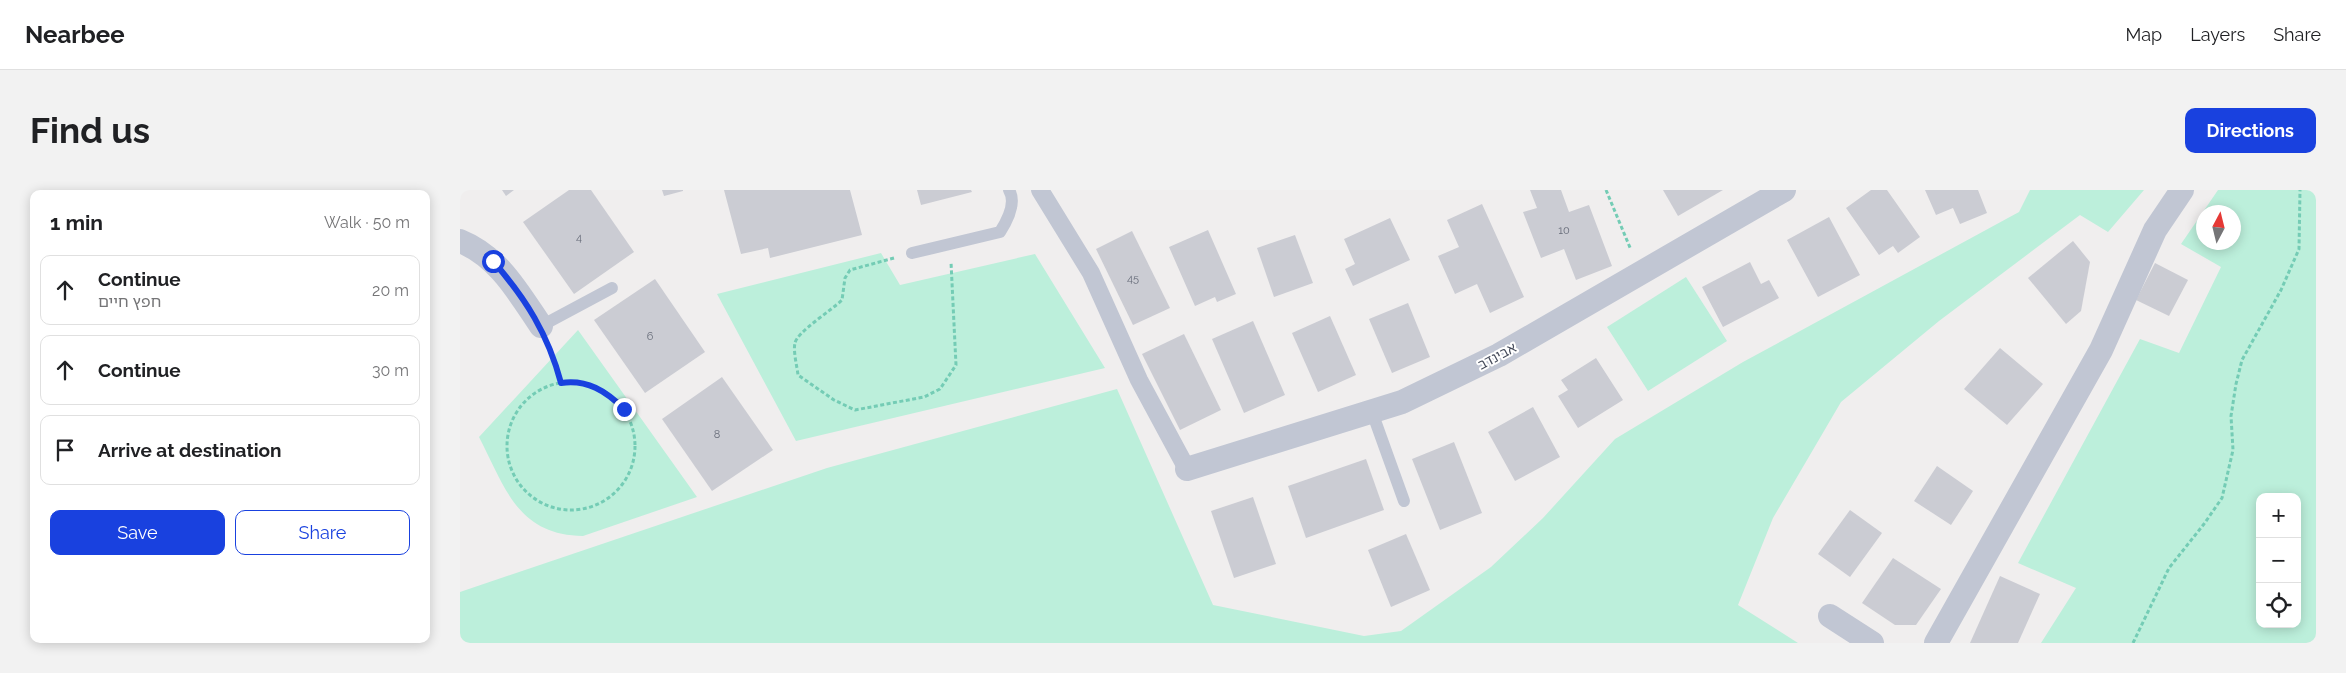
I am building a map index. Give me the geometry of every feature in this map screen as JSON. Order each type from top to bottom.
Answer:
[{"type":"street","points":[[1040,190],[1091,274],[1139,380],[1187,470]]},
{"type":"street","name":"אבינדב","points":[[1187,470],[1402,402],[1499,355],[1784,190]]},
{"type":"street","points":[[1936,643],[2101,350],[2155,230],[2182,190]]},
{"type":"street","points":[[460,241],[477,248],[493,261],[512,283],[541,326]]},
{"type":"street","points":[[1830,616],[1872,643]]},
{"type":"lane","points":[[912,253],[1000,232],[1010,216],[1011,194],[1009,190]]},
{"type":"lane","points":[[541,326],[612,288]]},
{"type":"lane","points":[[1372,412],[1404,501]]},
{"type":"path","points":[[1606,190],[1641,274]]},
{"type":"path","points":[[2133,643],[2169,568],[2222,498],[2233,450],[2231,416],[2242,360],[2281,290],[2299,249],[2300,190]]},
{"type":"path","points":[[912,253],[850,270],[845,278],[842,300],[827,315],[802,330],[795,342],[798,375],[834,400],[855,410],[924,397],[940,389],[956,365],[950,244]]},
{"type":"path","points":[[541,326],[553,354],[561,383]]},
{"type":"path","points":[[572,382],[592,385],[610,394],[624,409],[633,426],[636,446],[633,466],[623,484],[609,498],[591,507],[570,510],[550,507],[532,497],[518,482],[509,464],[506,444],[510,424],[520,407],[534,393],[552,384],[561,383],[572,382]]},
{"type":"green space","points":[[2030,190],[2144,190],[2108,232],[2080,215],[1939,321],[1841,402],[1773,518],[1738,605],[1798,643],[460,643],[460,592],[827,468],[1117,389],[1213,605],[1364,636],[1401,631],[1491,567],[1543,518],[1615,439],[1743,362],[2019,212]]},
{"type":"green space","points":[[2218,190],[2316,190],[2316,643],[2041,643],[2076,588],[2018,563],[2140,339],[2179,353],[2221,267],[2181,244],[2196,222],[2196,250],[2241,250],[2241,205],[2208,205]]},
{"type":"green space","points":[[881,253],[900,285],[1035,254],[1105,368],[796,441],[717,294]]},
{"type":"green space","points":[[1686,277],[1727,341],[1648,391],[1607,327]]},
{"type":"green space","points":[[578,330],[697,497],[583,536],[561,534],[543,527],[528,517],[516,505],[506,490],[479,437]]},
{"type":"building","points":[[502,190],[514,190],[506,196]]},
{"type":"building","points":[[569,190],[591,190],[634,252],[574,294],[523,222]]},
{"type":"building","points":[[662,190],[683,190],[683,191],[664,196]]},
{"type":"building","points":[[724,190],[850,190],[862,235],[770,258],[768,248],[741,254]]},
{"type":"building","points":[[917,190],[971,190],[972,192],[921,205]]},
{"type":"building","points":[[1530,190],[1561,190],[1569,212],[1589,205],[1612,266],[1576,280],[1564,249],[1541,258],[1523,212],[1537,208]]},
{"type":"building","points":[[1663,190],[1723,190],[1678,216]]},
{"type":"building","points":[[1871,190],[1887,190],[1920,237],[1898,253],[1893,246],[1879,255],[1846,208]]},
{"type":"building","points":[[1925,190],[1978,190],[1987,213],[1960,224],[1953,208],[1936,215]]},
{"type":"building","points":[[1482,204],[1524,297],[1490,313],[1477,284],[1455,294],[1438,256],[1459,247],[1447,220]]},
{"type":"building","points":[[1829,217],[1860,275],[1818,297],[1787,240]]},
{"type":"building","points":[[1390,218],[1410,260],[1353,286],[1345,269],[1355,264],[1344,239]]},
{"type":"building","points":[[1208,230],[1236,294],[1217,302],[1215,297],[1195,306],[1169,247]]},
{"type":"building","points":[[1132,231],[1170,308],[1133,325],[1096,249]]},
{"type":"building","points":[[1295,235],[1313,283],[1274,297],[1257,248]]},
{"type":"building","points":[[2073,241],[2090,262],[2081,311],[2066,324],[2028,278]]},
{"type":"building","points":[[1750,262],[1761,284],[1769,280],[1779,298],[1723,327],[1702,287]]},
{"type":"building","points":[[2155,263],[2188,280],[2169,316],[2136,300]]},
{"type":"building","points":[[655,279],[705,352],[645,393],[594,320]]},
{"type":"building","points":[[1408,303],[1430,357],[1392,373],[1369,319]]},
{"type":"building","points":[[1330,316],[1356,375],[1318,392],[1292,333]]},
{"type":"building","points":[[1253,321],[1285,395],[1244,413],[1212,339]]},
{"type":"building","points":[[1184,334],[1221,410],[1180,430],[1142,354]]},
{"type":"building","points":[[2000,348],[2043,384],[2007,425],[1964,389]]},
{"type":"building","points":[[1596,358],[1623,400],[1578,428],[1558,396],[1568,390],[1561,380]]},
{"type":"building","points":[[722,377],[773,450],[712,491],[662,419]]},
{"type":"building","points":[[1533,407],[1560,457],[1515,481],[1488,432]]},
{"type":"building","points":[[1454,442],[1482,513],[1440,530],[1412,459]]},
{"type":"building","points":[[1366,459],[1384,510],[1306,538],[1288,486]]},
{"type":"building","points":[[1937,466],[1973,491],[1951,525],[1914,501]]},
{"type":"building","points":[[1253,497],[1276,564],[1234,578],[1211,511]]},
{"type":"building","points":[[1850,510],[1882,533],[1850,577],[1818,554]]},
{"type":"building","points":[[1406,534],[1430,590],[1391,607],[1368,550]]},
{"type":"building","points":[[1893,558],[1941,589],[1916,625],[1895,625],[1862,603]]},
{"type":"building","points":[[2000,576],[2040,594],[2018,643],[1970,643]]},
{"type":"route","points":[[493,261],[512,283],[541,326],[553,354],[561,383],[572,382],[592,385],[610,394],[624,409]]}]
